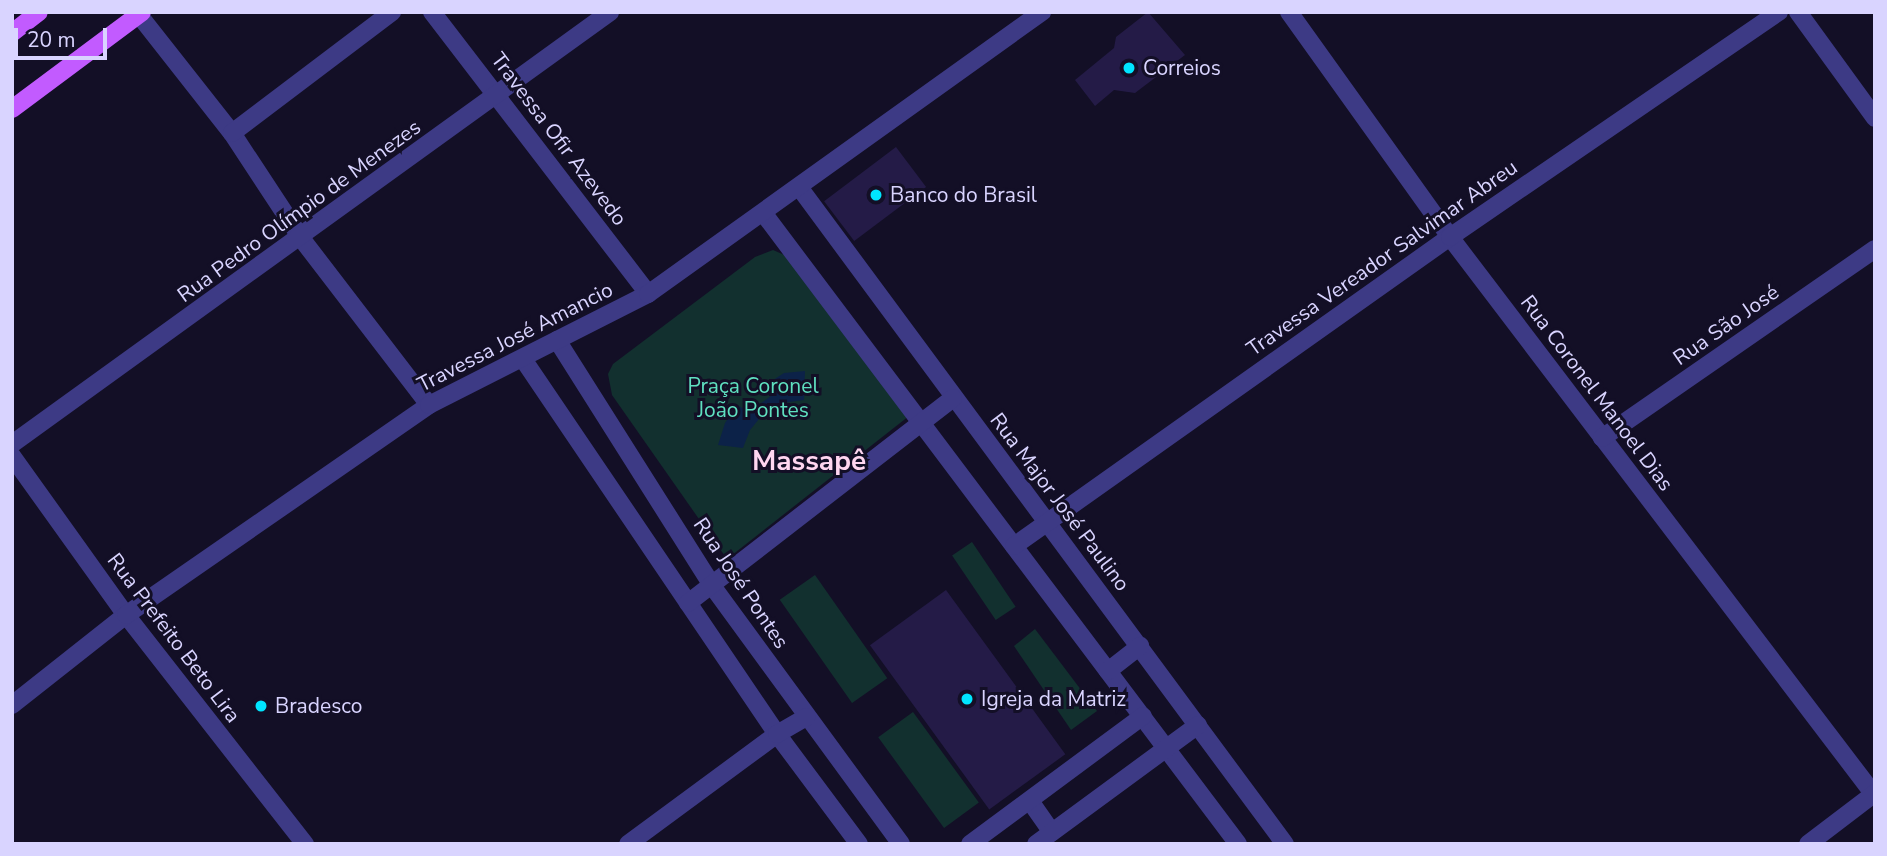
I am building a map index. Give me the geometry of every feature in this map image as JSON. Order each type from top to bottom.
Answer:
[{"type":"main road","points":[[12,33],[39,12]]},
{"type":"main road","points":[[12,108],[141,13]]},
{"type":"street","points":[[232,133],[392,12]]},
{"type":"street","name":"Travessa Ofir Azevedo","points":[[432,12],[648,294]]},
{"type":"street","name":"Rua Pedro Olímpio de Menezes","points":[[12,444],[301,238],[610,12]]},
{"type":"street","name":"Travessa José Amancio","points":[[12,705],[126,615],[429,405],[648,294],[764,214],[1042,12]]},
{"type":"street","name":"Rua Coronel Manoel Dias","points":[[1289,12],[1450,237],[1874,795]]},
{"type":"street","name":"Travessa Vereador Salvimar Abreu","points":[[1014,546],[1450,237],[1779,12]]},
{"type":"street","points":[[1798,12],[1875,118]]},
{"type":"street","points":[[141,13],[232,133],[301,238],[429,405]]},
{"type":"street","name":"Rua Major José Paulino","points":[[799,187],[1285,844]]},
{"type":"street","points":[[764,214],[1238,844]]},
{"type":"street","name":"Rua São José","points":[[1602,438],[1875,249]]},
{"type":"street","name":"Rua José Pontes","points":[[557,340],[713,587],[901,844]]},
{"type":"street","points":[[523,359],[777,734],[859,844]]},
{"type":"street","points":[[688,603],[713,587],[953,398]]},
{"type":"street","name":"Rua Prefeito Beto Lira","points":[[12,456],[126,615],[305,844]]},
{"type":"street","points":[[1108,671],[1140,646]]},
{"type":"street","points":[[970,844],[1143,716]]},
{"type":"street","points":[[628,844],[777,734],[807,717]]},
{"type":"street","points":[[1036,844],[1198,725]]},
{"type":"street","points":[[1808,844],[1874,795]]},
{"type":"street","points":[[1030,801],[1052,832]]},
{"type":"green space","name":"Praça Coronel João Pontes","points":[[773,250],[789,257],[909,416],[727,559],[612,395],[608,374],[613,364],[755,257]]},
{"type":"green space","points":[[972,542],[1016,607],[996,620],[952,555]]},
{"type":"green space","points":[[815,575],[887,678],[852,703],[780,600]]},
{"type":"green space","points":[[1035,629],[1097,711],[1071,730],[1014,646]]},
{"type":"green space","points":[[913,712],[979,803],[944,828],[878,737]]},
{"type":"water","points":[[805,371],[804,400],[782,403],[764,413],[750,430],[743,448],[718,445],[725,423],[737,405],[749,412],[775,393],[770,382],[784,373]]},
{"type":"building","name":"Correios","points":[[1148,12],[1185,55],[1135,93],[1114,90],[1095,106],[1075,80],[1114,48],[1116,37]]},
{"type":"building","name":"Banco do Brasil","points":[[896,147],[926,187],[854,241],[824,201]]},
{"type":"building","name":"Igreja da Matriz","points":[[946,590],[1065,754],[989,809],[870,645]]},
{"type":"place","name":"Correios","points":[[1129,68]]},
{"type":"place","name":"Banco do Brasil","points":[[876,195]]},
{"type":"place","name":"Igreja da Matriz","points":[[967,699]]},
{"type":"place","name":"Bradesco","points":[[261,706]]},
{"type":"district","name":"Massapê","points":[[809,461]]}]
